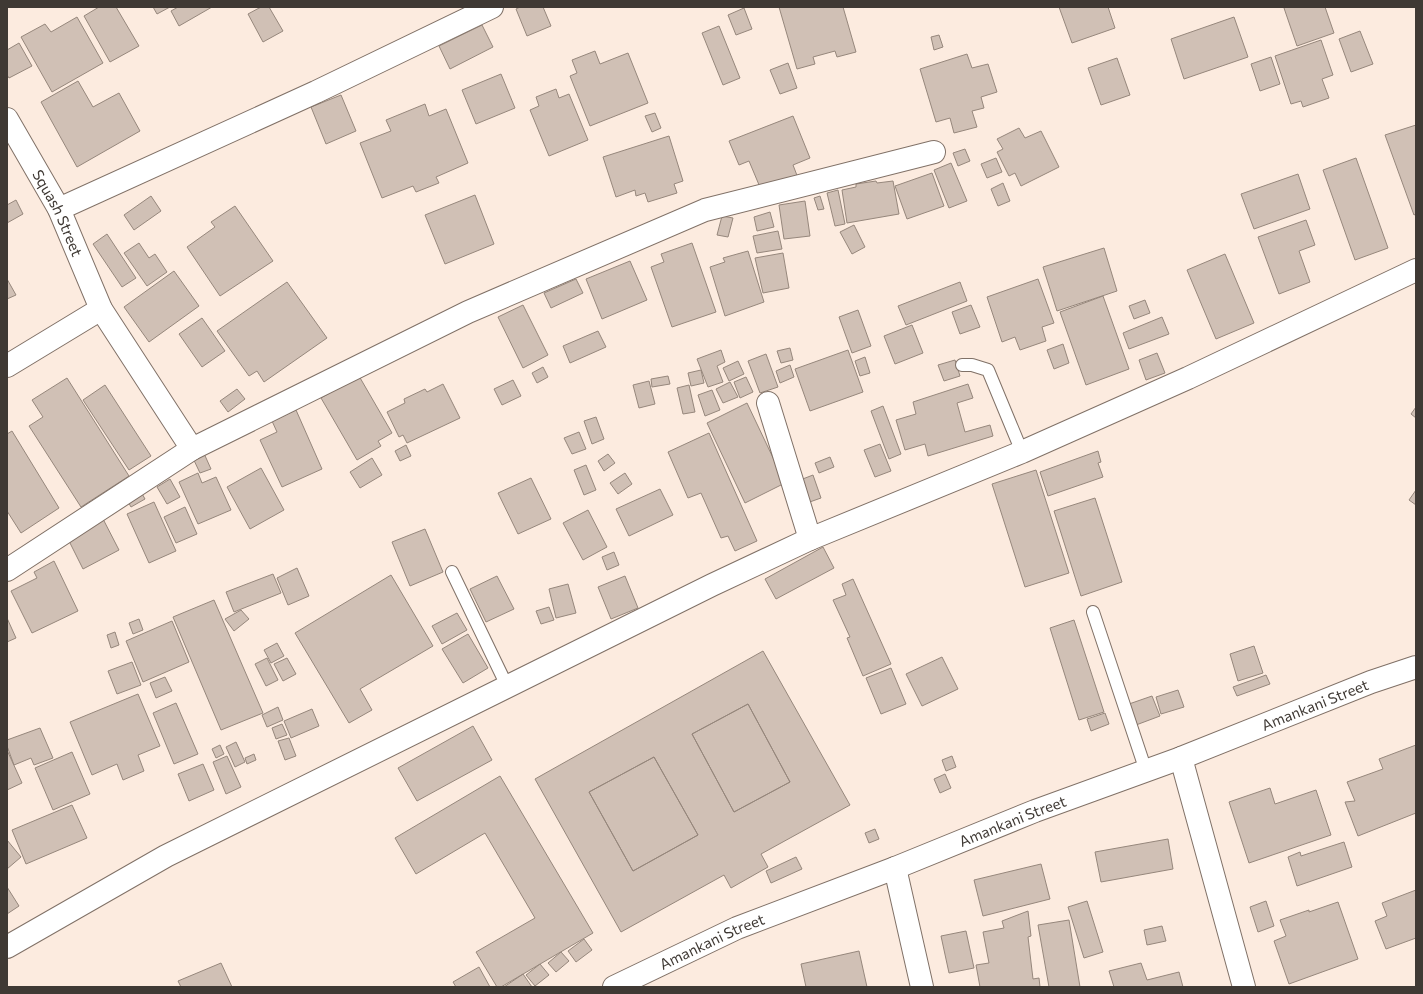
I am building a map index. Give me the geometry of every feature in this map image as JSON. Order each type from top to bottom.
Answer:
[{"type":"street","points":[[58,209],[316,92],[492,7]]},
{"type":"street","name":"Squash Street","points":[[7,119],[58,209],[101,309],[192,449]]},
{"type":"street","points":[[7,570],[192,449],[468,312],[705,210],[934,152]]},
{"type":"street","points":[[7,947],[166,856],[712,585],[810,539],[1022,452],[1188,378],[1416,270]]},
{"type":"street","points":[[7,366],[101,309]]},
{"type":"street","points":[[768,403],[810,539]]},
{"type":"street","name":"Amankani Street","points":[[614,987],[737,928],[895,868],[1035,811],[1181,758],[1371,682],[1416,667]]},
{"type":"street","points":[[1181,758],[1244,987]]},
{"type":"street","points":[[895,868],[922,987]]},
{"type":"lane","points":[[962,365],[972,365],[988,370],[1022,452]]},
{"type":"lane","points":[[452,572],[507,686]]},
{"type":"lane","points":[[1093,612],[1146,771]]},
{"type":"building","points":[[99,7],[116,7],[139,46],[110,62],[84,16]]},
{"type":"building","points":[[153,7],[170,7],[157,14]]},
{"type":"building","points":[[178,7],[212,7],[179,26],[171,11]]},
{"type":"building","points":[[261,7],[269,7],[283,31],[263,42],[248,14]]},
{"type":"building","points":[[520,7],[543,7],[551,26],[527,36],[516,9]]},
{"type":"building","points":[[779,7],[843,7],[856,52],[837,57],[835,51],[813,57],[815,64],[797,69]]},
{"type":"building","points":[[1059,7],[1108,7],[1115,28],[1072,43]]},
{"type":"building","points":[[1325,7],[1334,33],[1297,46],[1284,8]]},
{"type":"building","points":[[744,8],[752,29],[736,35],[728,15]]},
{"type":"building","points":[[77,17],[103,63],[52,92],[21,37],[45,24],[51,32]]},
{"type":"building","points":[[1234,17],[1248,57],[1184,79],[1171,39]]},
{"type":"building","points":[[482,25],[493,47],[450,69],[439,46]]},
{"type":"building","points":[[719,26],[740,78],[723,85],[702,33]]},
{"type":"building","points":[[1360,31],[1373,64],[1351,72],[1339,39]]},
{"type":"building","points":[[939,35],[943,47],[934,50],[931,37]]},
{"type":"building","points":[[1321,40],[1333,75],[1322,79],[1329,98],[1303,107],[1301,101],[1291,104],[1275,56]]},
{"type":"building","points":[[19,43],[32,66],[9,78],[7,75],[7,50]]},
{"type":"building","points":[[595,51],[600,64],[628,53],[648,103],[590,126],[570,76],[577,73],[572,60]]},
{"type":"building","points":[[967,54],[972,68],[988,64],[997,92],[981,97],[984,108],[972,111],[977,127],[954,133],[950,118],[936,122],[920,69]]},
{"type":"building","points":[[1271,57],[1280,84],[1260,91],[1251,64]]},
{"type":"building","points":[[1117,58],[1130,95],[1101,105],[1088,68]]},
{"type":"building","points":[[788,63],[797,88],[780,94],[770,70]]},
{"type":"building","points":[[501,74],[515,108],[476,124],[462,90]]},
{"type":"building","points":[[78,81],[93,107],[119,93],[140,131],[77,167],[41,102]]},
{"type":"building","points":[[556,89],[559,98],[569,94],[588,140],[549,156],[530,110],[539,106],[536,97]]},
{"type":"building","points":[[341,95],[356,131],[326,144],[311,107]]},
{"type":"building","points":[[425,104],[429,116],[446,109],[468,163],[436,177],[439,183],[416,192],[413,186],[382,198],[360,143],[391,131],[386,120]]},
{"type":"building","points":[[655,113],[661,128],[652,132],[645,116]]},
{"type":"building","points":[[793,116],[810,158],[793,165],[798,178],[762,192],[749,161],[739,165],[729,141]]},
{"type":"building","points":[[1416,125],[1416,214],[1414,215],[1385,135]]},
{"type":"building","points":[[1019,128],[1025,138],[1041,131],[1059,167],[1021,186],[1015,173],[1009,176],[997,152],[1003,149],[997,139]]},
{"type":"building","points":[[669,136],[683,181],[674,184],[677,193],[648,202],[645,193],[636,196],[635,190],[616,197],[603,157]]},
{"type":"building","points":[[965,149],[970,161],[958,166],[953,153]]},
{"type":"building","points":[[996,158],[1002,172],[987,178],[981,164]]},
{"type":"building","points":[[1356,158],[1388,248],[1355,260],[1323,170]]},
{"type":"building","points":[[951,163],[967,201],[949,208],[934,170]]},
{"type":"building","points":[[932,173],[944,206],[907,219],[895,186]]},
{"type":"building","points":[[1298,174],[1310,209],[1254,229],[1241,194]]},
{"type":"building","points":[[876,181],[877,183],[893,181],[899,214],[847,223],[842,190],[856,187],[856,184]]},
{"type":"building","points":[[1003,183],[1010,201],[998,206],[991,189]]},
{"type":"building","points":[[838,190],[845,224],[835,226],[827,193]]},
{"type":"building","points":[[475,195],[494,244],[445,264],[425,215]]},
{"type":"building","points":[[151,196],[161,211],[134,230],[124,215]]},
{"type":"building","points":[[820,196],[824,209],[818,210],[814,198]]},
{"type":"building","points":[[16,200],[23,214],[7,223],[7,205]]},
{"type":"building","points":[[805,201],[810,236],[784,239],[779,205]]},
{"type":"building","points":[[235,206],[273,261],[220,296],[187,247],[215,227],[211,222]]},
{"type":"building","points":[[770,212],[774,227],[757,231],[754,217]]},
{"type":"building","points":[[722,216],[733,218],[728,237],[717,235]]},
{"type":"building","points":[[1306,220],[1315,245],[1299,251],[1310,282],[1279,294],[1258,237]]},
{"type":"building","points":[[854,225],[865,247],[852,254],[840,232]]},
{"type":"building","points":[[778,231],[782,249],[757,253],[753,236]]},
{"type":"building","points":[[107,234],[136,278],[122,287],[93,244]]},
{"type":"building","points":[[139,243],[149,258],[155,254],[167,272],[147,286],[124,253]]},
{"type":"building","points":[[692,243],[716,312],[672,327],[651,267],[664,262],[661,254]]},
{"type":"building","points":[[1104,248],[1117,291],[1057,311],[1043,267]]},
{"type":"building","points":[[748,251],[764,302],[725,316],[710,267],[725,262],[723,258]]},
{"type":"building","points":[[783,253],[789,288],[763,293],[755,258]]},
{"type":"building","points":[[1225,254],[1254,323],[1216,339],[1187,270]]},
{"type":"building","points":[[630,261],[647,300],[602,319],[586,279]]},
{"type":"building","points":[[174,271],[199,306],[149,342],[124,307]]},
{"type":"building","points":[[7,279],[16,295],[7,299]]},
{"type":"building","points":[[576,279],[583,293],[551,308],[544,293]]},
{"type":"building","points":[[1038,279],[1054,323],[1042,327],[1046,341],[1020,350],[1015,337],[1002,342],[987,297]]},
{"type":"building","points":[[287,282],[327,338],[264,382],[257,371],[249,376],[217,331]]},
{"type":"building","points":[[960,282],[967,301],[906,325],[898,306]]},
{"type":"building","points":[[1103,296],[1129,369],[1086,385],[1060,312]]},
{"type":"building","points":[[1145,300],[1150,313],[1134,319],[1129,306]]},
{"type":"building","points":[[523,305],[548,355],[523,368],[498,317]]},
{"type":"building","points":[[971,305],[980,327],[960,334],[952,312]]},
{"type":"building","points":[[858,310],[871,346],[852,353],[839,317]]},
{"type":"building","points":[[1162,317],[1169,334],[1129,349],[1123,333]]},
{"type":"building","points":[[202,318],[225,351],[202,367],[179,334]]},
{"type":"building","points":[[912,325],[923,353],[895,364],[884,336]]},
{"type":"building","points":[[598,331],[606,347],[570,363],[563,346]]},
{"type":"building","points":[[1063,344],[1069,363],[1054,369],[1047,350]]},
{"type":"building","points":[[790,348],[793,360],[781,363],[777,351]]},
{"type":"building","points":[[721,350],[725,362],[717,366],[723,382],[708,387],[697,359]]},
{"type":"building","points":[[848,350],[863,392],[810,411],[795,369]]},
{"type":"building","points":[[1157,353],[1165,373],[1146,380],[1139,360]]},
{"type":"building","points":[[766,354],[778,387],[760,393],[748,361]]},
{"type":"building","points":[[865,357],[870,373],[860,376],[855,361]]},
{"type":"building","points":[[955,360],[960,376],[944,381],[938,365]]},
{"type":"building","points":[[738,361],[744,374],[729,381],[723,368]]},
{"type":"building","points":[[790,365],[794,377],[780,383],[776,371]]},
{"type":"building","points":[[543,367],[548,377],[537,383],[532,373]]},
{"type":"building","points":[[701,370],[704,383],[691,386],[688,373]]},
{"type":"building","points":[[359,376],[392,433],[378,441],[381,446],[357,460],[321,398]]},
{"type":"building","points":[[668,376],[670,384],[652,387],[651,379]]},
{"type":"building","points":[[746,377],[753,392],[740,398],[734,382]]},
{"type":"building","points":[[67,378],[129,476],[81,507],[29,426],[43,417],[32,400]]},
{"type":"building","points":[[513,380],[521,396],[502,405],[494,389]]},
{"type":"building","points":[[649,381],[655,404],[639,408],[633,385]]},
{"type":"building","points":[[730,382],[738,397],[723,403],[716,389]]},
{"type":"building","points":[[443,384],[460,418],[407,443],[403,435],[399,437],[387,412],[405,403],[404,399],[425,389],[427,392]]},
{"type":"building","points":[[968,384],[973,398],[957,403],[965,432],[990,425],[993,436],[928,456],[925,444],[905,450],[896,420],[916,414],[913,402]]},
{"type":"building","points":[[105,385],[151,456],[129,470],[83,400]]},
{"type":"building","points":[[689,385],[695,412],[683,414],[677,388]]},
{"type":"building","points":[[237,389],[245,399],[228,412],[220,401]]},
{"type":"building","points":[[712,390],[720,410],[705,416],[698,395]]},
{"type":"building","points":[[747,403],[785,483],[745,503],[707,423]]},
{"type":"building","points":[[883,406],[901,454],[889,459],[871,411]]},
{"type":"building","points":[[1416,407],[1416,418],[1411,414]]},
{"type":"building","points":[[296,410],[322,469],[282,487],[260,440],[277,432],[272,421]]},
{"type":"building","points":[[596,417],[604,439],[592,444],[584,421]]},
{"type":"building","points":[[12,431],[59,508],[21,533],[7,511],[7,434]]},
{"type":"building","points":[[579,432],[586,449],[572,454],[564,438]]},
{"type":"building","points":[[709,433],[757,541],[735,551],[728,536],[721,538],[701,493],[688,498],[668,452]]},
{"type":"building","points":[[880,444],[891,471],[875,477],[864,450]]},
{"type":"building","points":[[406,445],[411,456],[400,461],[395,451]]},
{"type":"building","points":[[202,449],[211,469],[200,473],[191,454]]},
{"type":"building","points":[[1098,451],[1101,462],[1098,463],[1103,477],[1048,496],[1040,472]]},
{"type":"building","points":[[608,454],[615,463],[604,471],[598,461]]},
{"type":"building","points":[[830,457],[834,467],[819,473],[815,463]]},
{"type":"building","points":[[372,458],[382,475],[360,488],[350,472]]},
{"type":"building","points":[[586,465],[596,490],[584,495],[574,470]]},
{"type":"building","points":[[261,468],[284,510],[250,529],[227,487]]},
{"type":"building","points":[[1036,470],[1069,573],[1025,587],[992,484]]},
{"type":"building","points":[[198,473],[202,483],[216,477],[231,510],[198,524],[179,482]]},
{"type":"building","points":[[625,473],[632,484],[618,494],[610,483]]},
{"type":"building","points":[[813,475],[821,498],[804,504],[795,482]]},
{"type":"building","points":[[531,478],[551,519],[518,534],[498,493]]},
{"type":"building","points":[[170,479],[180,497],[167,504],[157,487]]},
{"type":"building","points":[[660,489],[673,515],[629,536],[616,509]]},
{"type":"building","points":[[140,490],[145,499],[131,507],[126,498]]},
{"type":"building","points":[[1416,490],[1416,505],[1409,500]]},
{"type":"building","points":[[1095,498],[1122,582],[1081,596],[1054,511]]},
{"type":"building","points":[[154,502],[176,551],[149,563],[127,514]]},
{"type":"building","points":[[185,507],[197,534],[176,543],[164,517]]},
{"type":"building","points":[[588,510],[607,547],[583,560],[563,523]]},
{"type":"building","points":[[102,517],[119,550],[83,569],[66,535]]},
{"type":"building","points":[[425,529],[443,572],[410,586],[392,542]]},
{"type":"building","points":[[823,547],[834,568],[776,599],[765,579]]},
{"type":"building","points":[[614,552],[619,565],[607,570],[602,557]]},
{"type":"building","points":[[54,561],[78,611],[32,633],[11,591],[37,578],[34,572]]},
{"type":"building","points":[[297,568],[309,596],[288,605],[277,578]]},
{"type":"building","points":[[273,574],[281,593],[234,612],[226,592]]},
{"type":"building","points":[[391,575],[433,646],[360,689],[372,710],[349,723],[295,633]]},
{"type":"building","points":[[497,576],[514,609],[486,622],[470,589]]},
{"type":"building","points":[[625,576],[638,608],[611,619],[598,587]]},
{"type":"building","points":[[853,579],[891,664],[863,676],[847,638],[850,637],[833,600],[846,595],[842,584]]},
{"type":"building","points":[[568,584],[576,613],[556,618],[549,589]]},
{"type":"building","points":[[214,600],[263,713],[221,730],[173,617]]},
{"type":"building","points":[[549,607],[554,620],[541,624],[536,611]]},
{"type":"building","points":[[241,610],[249,619],[234,631],[225,619]]},
{"type":"building","points":[[457,613],[467,630],[442,644],[432,626]]},
{"type":"building","points":[[7,618],[16,638],[7,642]]},
{"type":"building","points":[[139,619],[143,630],[133,634],[129,623]]},
{"type":"building","points":[[1074,620],[1104,712],[1079,720],[1050,628]]},
{"type":"building","points":[[172,621],[189,662],[143,682],[126,641]]},
{"type":"building","points":[[115,632],[119,645],[111,648],[107,635]]},
{"type":"building","points":[[468,634],[488,668],[463,683],[442,649]]},
{"type":"building","points":[[277,643],[284,656],[271,663],[264,650]]},
{"type":"building","points":[[1254,646],[1263,673],[1238,681],[1230,654]]},
{"type":"building","points":[[763,651],[850,805],[761,854],[768,867],[731,888],[724,875],[621,932],[535,779]],"holes":[[[748,704],[790,782],[734,812],[692,734]],[[654,757],[698,835],[633,871],[589,792]]]},
{"type":"building","points":[[942,657],[958,689],[922,706],[906,674]]},
{"type":"building","points":[[267,658],[278,680],[266,686],[255,664]]},
{"type":"building","points":[[287,658],[296,674],[283,681],[274,664]]},
{"type":"building","points":[[132,662],[141,685],[117,694],[108,671]]},
{"type":"building","points":[[891,668],[906,704],[881,714],[866,678]]},
{"type":"building","points":[[1266,675],[1270,684],[1237,696],[1233,687]]},
{"type":"building","points":[[165,677],[172,691],[156,698],[150,683]]},
{"type":"building","points":[[1178,690],[1184,707],[1161,714],[1156,697]]},
{"type":"building","points":[[138,694],[160,746],[138,755],[144,771],[123,780],[117,764],[92,775],[70,722]]},
{"type":"building","points":[[1152,696],[1160,716],[1136,725],[1129,704]]},
{"type":"building","points":[[176,703],[198,754],[174,764],[153,713]]},
{"type":"building","points":[[748,704],[790,782],[734,812],[692,734]]},
{"type":"building","points":[[278,707],[283,720],[267,727],[262,715]]},
{"type":"building","points":[[312,709],[319,726],[291,738],[284,721]]},
{"type":"building","points":[[1105,713],[1109,724],[1091,731],[1087,719]]},
{"type":"building","points":[[282,724],[287,735],[276,739],[272,728]]},
{"type":"building","points":[[473,726],[492,760],[417,801],[398,768]]},
{"type":"building","points":[[40,728],[53,758],[34,765],[31,758],[14,765],[7,746],[7,740]]},
{"type":"building","points":[[289,738],[296,756],[285,760],[278,741]]},
{"type":"building","points":[[236,742],[245,762],[235,767],[226,747]]},
{"type":"building","points":[[220,745],[224,754],[216,758],[212,749]]},
{"type":"building","points":[[1416,745],[1416,813],[1358,836],[1345,802],[1355,801],[1347,782],[1383,769],[1379,759]]},
{"type":"building","points":[[7,750],[22,783],[7,790]]},
{"type":"building","points":[[72,752],[90,794],[53,810],[35,768]]},
{"type":"building","points":[[254,754],[256,760],[247,764],[245,758]]},
{"type":"building","points":[[227,756],[241,787],[226,794],[213,762]]},
{"type":"building","points":[[952,756],[956,767],[946,771],[942,760]]},
{"type":"building","points":[[654,757],[698,835],[633,871],[589,792]]},
{"type":"building","points":[[203,764],[214,790],[189,801],[178,774]]},
{"type":"building","points":[[945,774],[951,788],[940,793],[934,779]]},
{"type":"building","points":[[500,776],[593,933],[501,987],[497,987],[476,952],[535,918],[485,833],[416,874],[395,838]]},
{"type":"building","points":[[1270,788],[1275,804],[1316,790],[1331,835],[1249,863],[1229,802]]},
{"type":"building","points":[[72,805],[87,838],[26,864],[12,830]]},
{"type":"building","points":[[875,829],[879,839],[869,843],[865,833]]},
{"type":"building","points":[[1168,839],[1173,869],[1101,882],[1095,852]]},
{"type":"building","points":[[7,840],[21,857],[7,869]]},
{"type":"building","points":[[1344,842],[1352,867],[1297,886],[1288,857],[1300,852],[1301,856]]},
{"type":"building","points":[[796,857],[802,869],[771,883],[766,871]]},
{"type":"building","points":[[1041,864],[1050,899],[983,916],[974,880]]},
{"type":"building","points":[[7,887],[19,906],[7,914]]},
{"type":"building","points":[[1416,890],[1416,938],[1386,949],[1375,921],[1387,916],[1382,903]]},
{"type":"building","points":[[1087,901],[1103,952],[1084,958],[1068,907]]},
{"type":"building","points":[[1266,901],[1274,926],[1258,932],[1250,907]]},
{"type":"building","points":[[1338,902],[1358,959],[1289,984],[1274,941],[1286,936],[1280,920]]},
{"type":"building","points":[[1028,911],[1031,936],[1028,937],[1033,979],[1039,978],[1040,987],[980,987],[976,965],[989,963],[983,932],[1004,928],[1002,921]]},
{"type":"building","points":[[1069,920],[1080,987],[1049,987],[1038,925]]},
{"type":"building","points":[[1162,926],[1166,941],[1147,945],[1144,930]]},
{"type":"building","points":[[966,931],[974,968],[949,973],[941,936]]},
{"type":"building","points":[[584,939],[592,950],[576,962],[568,951]]},
{"type":"building","points":[[859,951],[867,987],[806,987],[801,964]]},
{"type":"building","points":[[561,952],[569,961],[556,972],[548,963]]},
{"type":"building","points":[[221,963],[232,987],[181,987],[178,981]]},
{"type":"building","points":[[1141,963],[1147,980],[1179,972],[1183,987],[1114,987],[1109,971]]},
{"type":"building","points":[[540,964],[549,975],[535,986],[526,975]]},
{"type":"building","points":[[479,967],[490,987],[456,987],[453,982]]},
{"type":"building","points":[[523,974],[532,987],[504,987]]}]
